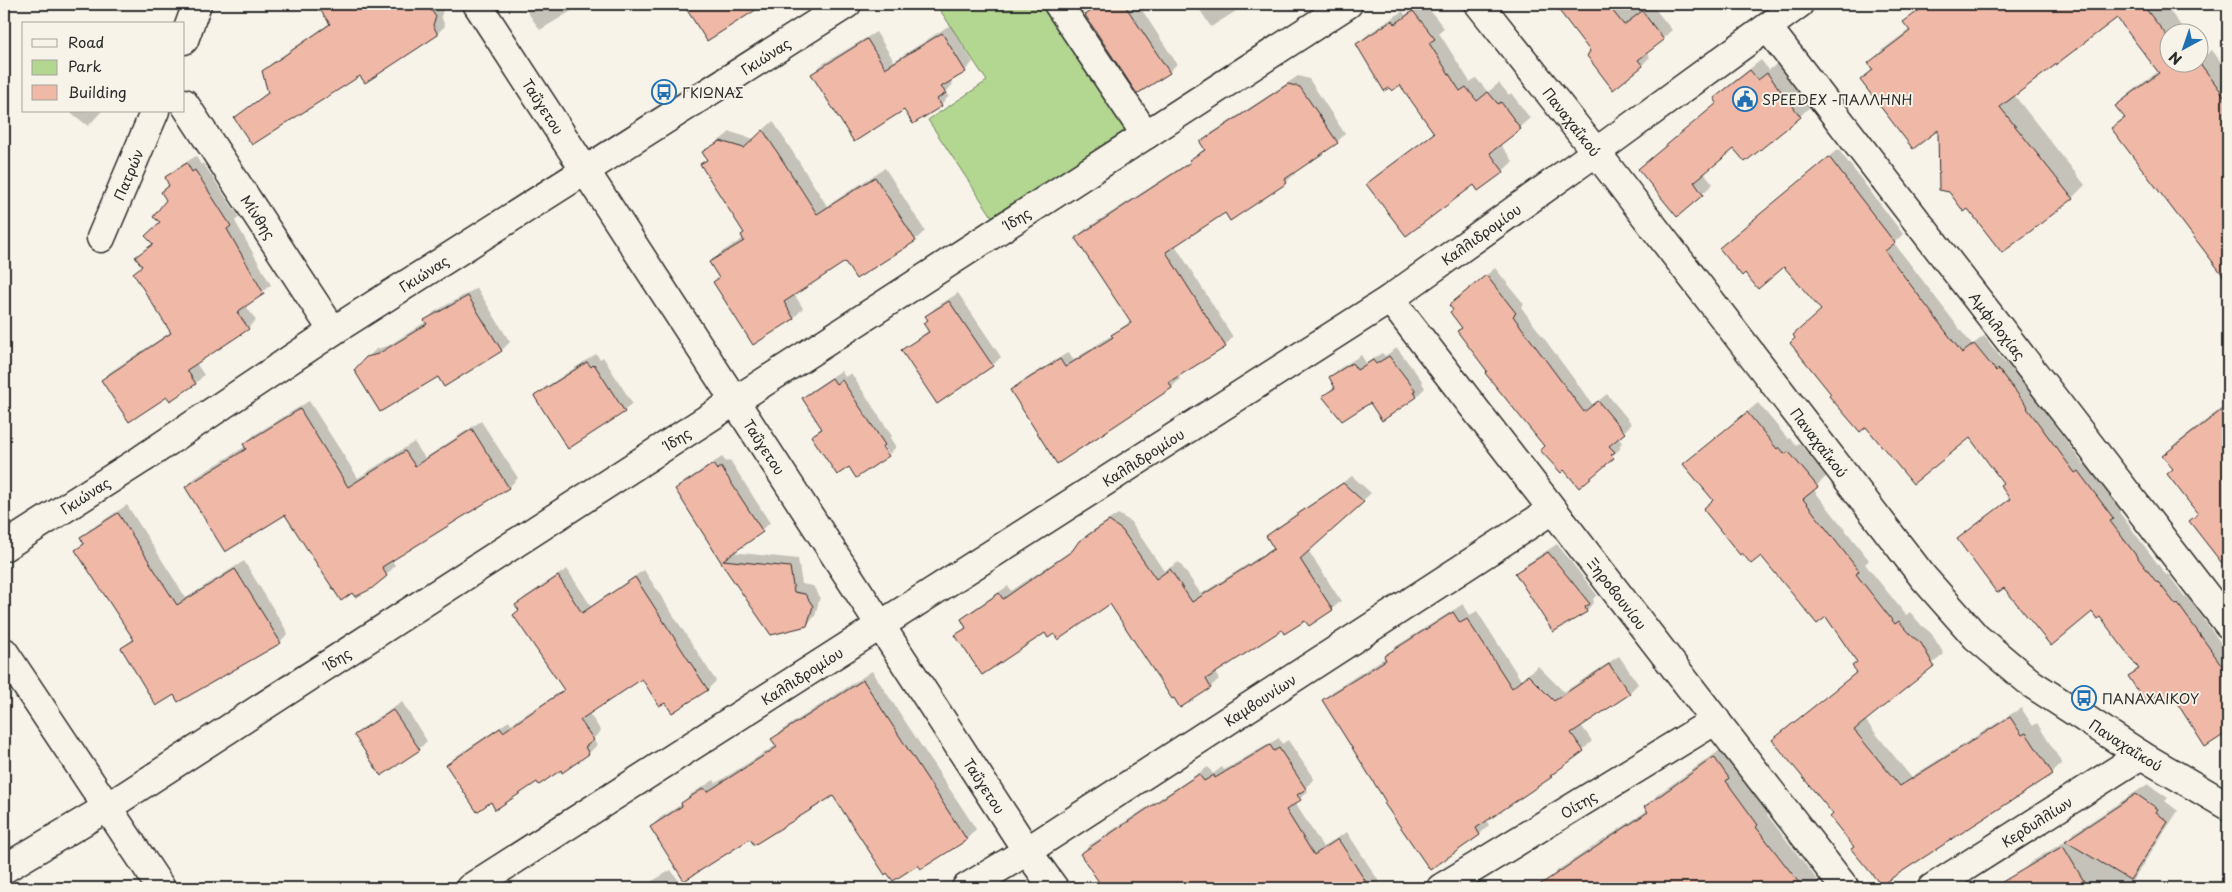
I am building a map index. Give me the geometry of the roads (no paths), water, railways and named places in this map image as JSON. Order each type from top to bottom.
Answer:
[{"type":"street","points":[[185,37],[197,4]]},
{"type":"street","name":"Ταΰγετου","points":[[477,4],[1027,851],[1054,888]]},
{"type":"street","name":"Γκιώνας","points":[[4,546],[142,460],[333,331],[847,4]]},
{"type":"street","points":[[1058,4],[1146,135]]},
{"type":"street","name":"Ίδης","points":[[4,869],[108,807],[1348,4]]},
{"type":"street","name":"Παναχαΐκού","points":[[1479,4],[1596,152],[1923,577],[1976,637],[2032,684],[2142,755],[2228,806]]},
{"type":"street","name":"Καλλιδρομίου","points":[[470,888],[1390,298],[1596,152],[1799,4]]},
{"type":"street","name":"Αμφιλοχίας","points":[[1768,28],[2228,624]]},
{"type":"street","name":"Μίνθης","points":[[185,105],[333,331]]},
{"type":"street","name":"Πατρών","points":[[101,238],[155,112]]},
{"type":"street","name":"Ξηροβουνίου","points":[[1390,298],[1845,888]]},
{"type":"street","name":"Καμβουνίων","points":[[966,888],[1027,851],[1552,510]]},
{"type":"street","points":[[4,652],[161,888]]},
{"type":"street","name":"Οίτης","points":[[1441,888],[1716,720]]},
{"type":"street","name":"Κερδυλλίων","points":[[1932,888],[2142,755]]},
{"type":"place","name":"ΓΚΙΩΝΑΣ","points":[[664,92]]},
{"type":"place","name":"SPEEDEX -ΠΑΛΛΗΝΗ","points":[[1745,99]]},
{"type":"place","name":"ΠΑΝΑΧΑΙΚΟΥ","points":[[2084,698]]}]
